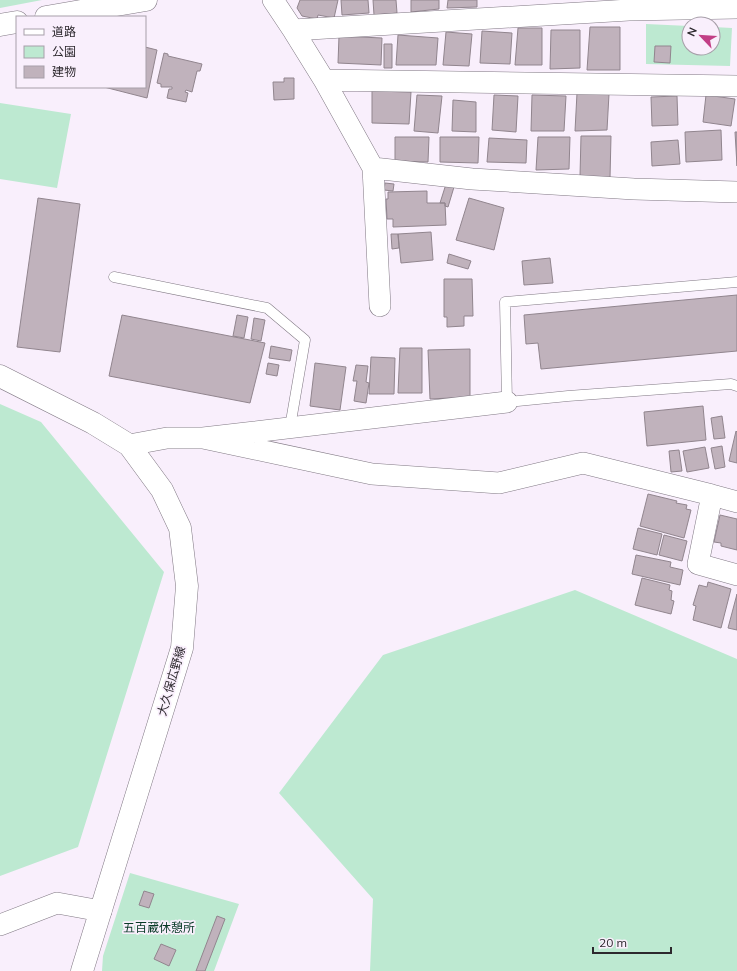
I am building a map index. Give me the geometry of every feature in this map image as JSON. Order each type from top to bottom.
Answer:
[{"type":"street","points":[[52,16],[146,0]]},
{"type":"street","points":[[273,0],[324,80],[373,168],[380,306]]},
{"type":"street","points":[[293,30],[629,10],[737,8]]},
{"type":"street","points":[[0,25],[16,22]]},
{"type":"street","points":[[324,80],[737,86]]},
{"type":"street","points":[[373,168],[472,178],[634,189],[737,192]]},
{"type":"street","name":"大久保広野線","points":[[0,376],[93,423],[129,445],[162,490],[180,528],[187,586],[182,648],[82,971]]},
{"type":"street","points":[[129,445],[167,438],[203,438],[507,402]]},
{"type":"street","points":[[203,438],[372,474],[499,483],[583,463],[737,502]]},
{"type":"street","points":[[712,495],[698,564],[737,575]]},
{"type":"street","points":[[0,925],[57,902],[100,911]]},
{"type":"lane","points":[[114,277],[267,308],[305,340],[290,427]]},
{"type":"lane","points":[[737,282],[505,302],[507,402],[731,384],[737,386]]},
{"type":"green space","points":[[0,0],[42,0],[0,8]]},
{"type":"green space","points":[[646,24],[681,26],[681,56],[721,56],[721,27],[732,28],[730,66],[646,64]]},
{"type":"green space","points":[[0,103],[71,114],[57,188],[0,179]]},
{"type":"green space","points":[[0,404],[41,422],[164,572],[78,847],[0,876]]},
{"type":"green space","points":[[575,590],[737,659],[737,971],[370,971],[373,899],[279,793],[383,655]]},
{"type":"green space","name":"五百蔵休憩所","points":[[130,873],[239,904],[214,971],[102,971],[103,956]]},
{"type":"building","points":[[300,0],[338,0],[334,18],[318,15],[317,19],[302,16],[297,8]]},
{"type":"building","points":[[341,0],[368,0],[369,13],[342,15]]},
{"type":"building","points":[[373,0],[396,0],[397,13],[374,15]]},
{"type":"building","points":[[411,0],[439,0],[439,9],[411,12]]},
{"type":"building","points":[[448,0],[477,0],[477,7],[447,8]]},
{"type":"building","points":[[590,27],[620,27],[620,70],[587,70]]},
{"type":"building","points":[[518,28],[542,28],[542,65],[515,65]]},
{"type":"building","points":[[551,30],[580,30],[580,68],[550,69]]},
{"type":"building","points":[[482,31],[512,33],[510,64],[480,63]]},
{"type":"building","points":[[446,32],[472,34],[469,66],[443,65]]},
{"type":"building","points":[[398,35],[438,38],[436,65],[396,65]]},
{"type":"building","points":[[339,36],[382,38],[381,65],[338,63]]},
{"type":"building","points":[[384,44],[392,44],[392,68],[384,68]]},
{"type":"building","points":[[655,46],[671,46],[670,63],[654,62]]},
{"type":"building","points":[[146,47],[157,50],[147,98],[108,88],[146,88]]},
{"type":"building","points":[[164,53],[168,54],[168,56],[202,64],[200,71],[197,71],[192,92],[186,90],[185,92],[188,93],[186,102],[167,98],[169,89],[172,89],[172,87],[161,87],[161,84],[157,83]]},
{"type":"building","points":[[284,78],[294,78],[294,99],[274,100],[273,82],[284,82]]},
{"type":"building","points":[[372,91],[411,92],[409,124],[372,123]]},
{"type":"building","points":[[577,93],[609,94],[607,130],[575,131]]},
{"type":"building","points":[[417,95],[442,96],[438,133],[414,131]]},
{"type":"building","points":[[494,95],[518,96],[516,132],[492,130]]},
{"type":"building","points":[[532,95],[566,96],[564,131],[531,131]]},
{"type":"building","points":[[706,95],[735,99],[731,126],[703,122]]},
{"type":"building","points":[[677,96],[678,125],[652,126],[651,97]]},
{"type":"building","points":[[453,100],[476,102],[476,132],[452,131]]},
{"type":"building","points":[[721,130],[722,160],[686,162],[685,132]]},
{"type":"building","points":[[735,132],[737,132],[737,166]]},
{"type":"building","points":[[581,136],[611,136],[610,178],[580,176]]},
{"type":"building","points":[[395,137],[429,137],[428,162],[395,161]]},
{"type":"building","points":[[440,137],[479,137],[478,163],[440,162]]},
{"type":"building","points":[[538,137],[570,137],[569,169],[536,170]]},
{"type":"building","points":[[489,138],[527,140],[526,163],[487,162]]},
{"type":"building","points":[[678,140],[680,164],[652,166],[651,142]]},
{"type":"building","points":[[385,183],[394,184],[393,191],[384,190]]},
{"type":"building","points":[[446,184],[454,187],[448,207],[445,206],[445,203],[440,203]]},
{"type":"building","points":[[427,191],[427,203],[445,203],[446,225],[393,227],[393,219],[387,219],[386,199],[388,199],[388,192]]},
{"type":"building","points":[[38,198],[80,204],[60,352],[17,347]]},
{"type":"building","points":[[469,198],[504,208],[494,250],[456,240]]},
{"type":"building","points":[[431,232],[433,260],[401,263],[398,234]]},
{"type":"building","points":[[391,234],[398,234],[399,248],[392,249]]},
{"type":"building","points":[[449,254],[471,261],[468,269],[447,263]]},
{"type":"building","points":[[550,258],[553,283],[524,285],[522,261]]},
{"type":"building","points":[[444,279],[472,279],[473,316],[464,316],[464,326],[447,327],[447,317],[444,317]]},
{"type":"building","points":[[737,295],[737,351],[541,369],[538,343],[526,344],[524,315]]},
{"type":"building","points":[[122,315],[265,343],[250,403],[109,376]]},
{"type":"building","points":[[237,315],[248,317],[244,338],[233,336]]},
{"type":"building","points":[[254,318],[265,320],[261,341],[251,339]]},
{"type":"building","points":[[271,346],[292,350],[290,361],[269,358]]},
{"type":"building","points":[[400,348],[422,348],[422,393],[398,393]]},
{"type":"building","points":[[470,349],[470,397],[430,399],[428,350]]},
{"type":"building","points":[[371,357],[395,358],[394,394],[369,394]]},
{"type":"building","points":[[268,363],[279,365],[277,376],[266,374]]},
{"type":"building","points":[[315,363],[346,367],[340,410],[310,406]]},
{"type":"building","points":[[356,365],[368,366],[366,382],[369,383],[366,403],[354,401],[357,381],[353,381]]},
{"type":"building","points":[[703,406],[706,440],[647,446],[644,412]]},
{"type":"building","points":[[722,416],[725,438],[714,439],[711,418]]},
{"type":"building","points":[[736,431],[737,432],[737,463],[729,461]]},
{"type":"building","points":[[722,446],[725,467],[715,469],[711,448]]},
{"type":"building","points":[[705,447],[709,468],[687,472],[683,451]]},
{"type":"building","points":[[679,450],[682,471],[671,472],[669,451]]},
{"type":"building","points":[[648,494],[687,505],[686,509],[691,510],[684,538],[640,526]]},
{"type":"building","points":[[720,515],[737,519],[737,550],[721,546],[721,543],[714,542]]},
{"type":"building","points":[[638,528],[662,534],[657,555],[633,549]]},
{"type":"building","points":[[664,535],[687,541],[682,561],[659,555]]},
{"type":"building","points":[[636,555],[671,562],[670,567],[683,570],[680,585],[632,574]]},
{"type":"building","points":[[642,578],[670,585],[669,590],[672,591],[671,600],[674,601],[671,614],[635,605]]},
{"type":"building","points":[[708,582],[731,589],[721,628],[693,620],[696,606],[693,605],[699,585],[707,587]]},
{"type":"building","points":[[737,594],[737,630],[728,628]]},
{"type":"building","points":[[144,891],[154,894],[149,908],[139,905]]},
{"type":"building","points":[[217,916],[225,919],[205,971],[196,971]]},
{"type":"building","points":[[161,944],[176,950],[169,966],[154,959]]}]
